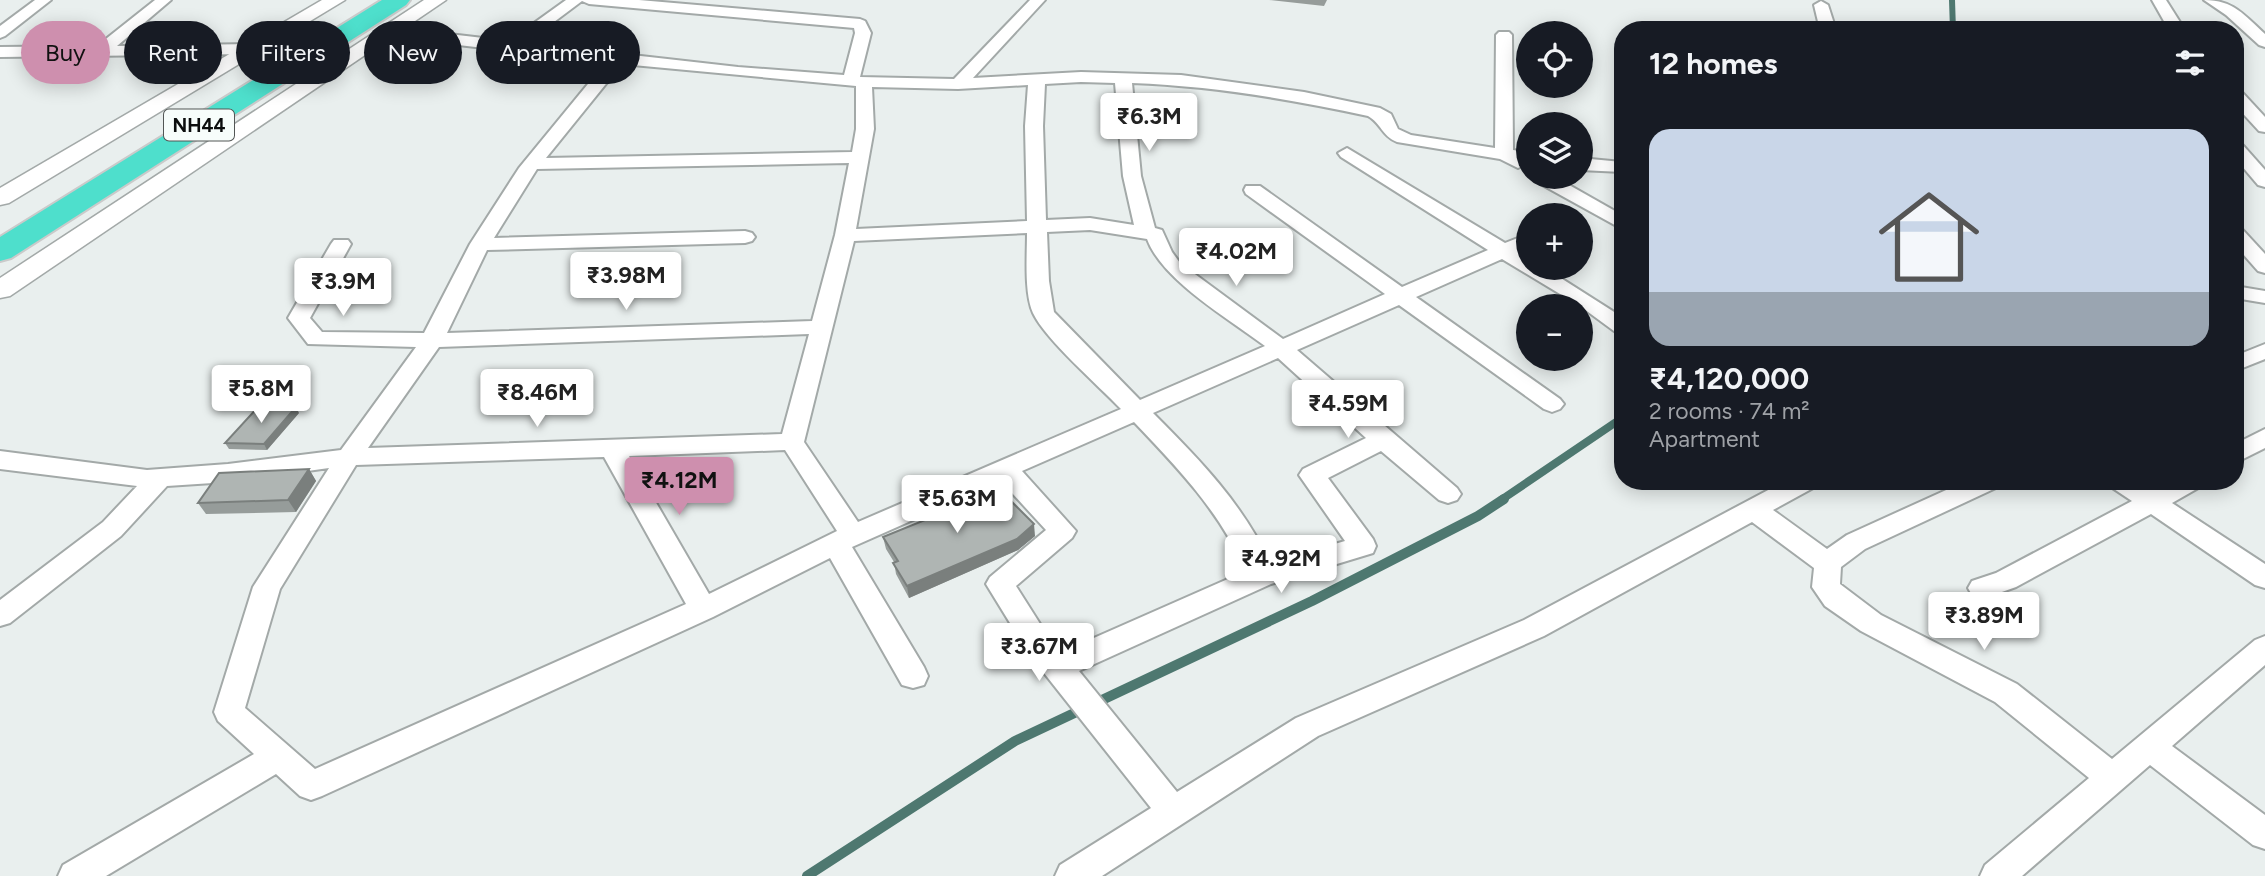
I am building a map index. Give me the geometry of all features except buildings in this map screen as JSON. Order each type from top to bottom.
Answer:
[{"type":"highway","name":"NH44","points":[[0,223],[366,0]]},
{"type":"highway","name":"NH44","points":[[0,251],[398,0]]},
{"type":"street","points":[[0,33],[44,0]]},
{"type":"street","points":[[110,44],[164,0]]},
{"type":"street","points":[[300,21],[336,0]]},
{"type":"street","points":[[405,21],[437,0]]},
{"type":"street","points":[[547,21],[576,0]]},
{"type":"street","points":[[589,0],[860,24],[863,33],[858,82],[865,129],[845,235],[792,442],[913,676]]},
{"type":"street","points":[[958,84],[1038,0]]},
{"type":"street","points":[[2159,0],[2172,21]]},
{"type":"street","points":[[2211,0],[2241,21]]},
{"type":"street","points":[[1821,5],[1825,21]]},
{"type":"street","points":[[2244,23],[2265,42]]},
{"type":"street","points":[[1504,35],[1504,154]]},
{"type":"street","points":[[0,290],[364,48]]},
{"type":"street","points":[[110,50],[236,49]]},
{"type":"street","points":[[0,52],[21,52]]},
{"type":"street","points":[[0,198],[236,59]]},
{"type":"street","points":[[640,60],[858,82],[958,84],[1123,78],[1181,80],[1304,97],[1374,111],[1385,118],[1388,131],[1408,140],[1516,156]]},
{"type":"street","points":[[1123,78],[1131,165],[1146,233]]},
{"type":"street","points":[[1037,80],[1035,226],[1038,281],[1043,312],[1200,475],[1245,538],[1262,576]]},
{"type":"street","points":[[597,84],[531,164],[480,244],[432,340],[349,457],[267,587],[229,712],[311,786],[703,609],[845,540],[1516,245]]},
{"type":"street","points":[[2244,105],[2265,127]]},
{"type":"street","points":[[2244,139],[2265,140]]},
{"type":"street","points":[[1347,153],[1516,245]]},
{"type":"street","points":[[1504,154],[1516,161]]},
{"type":"street","points":[[531,164],[860,156]]},
{"type":"street","points":[[2244,156],[2265,181]]},
{"type":"street","points":[[1593,165],[1614,166]]},
{"type":"street","points":[[1557,189],[1575,203]]},
{"type":"street","points":[[1253,190],[1552,404]]},
{"type":"street","points":[[1593,215],[1614,221]]},
{"type":"street","points":[[845,235],[1090,224],[1155,234],[1162,253],[1172,267],[1281,348],[1382,440],[1448,494]]},
{"type":"street","points":[[480,244],[745,237]]},
{"type":"street","points":[[2244,243],[2265,267]]},
{"type":"street","points":[[341,244],[299,318],[316,339],[432,340],[821,327]]},
{"type":"street","points":[[1549,280],[1614,321]]},
{"type":"street","points":[[2244,294],[2265,297]]},
{"type":"street","points":[[2244,360],[2265,351]]},
{"type":"street","points":[[2244,450],[2265,437]]},
{"type":"street","points":[[1063,673],[1262,576],[1363,546],[1312,475],[1382,440]]},
{"type":"street","points":[[0,460],[147,479],[229,473],[349,457],[792,442]]},
{"type":"street","points":[[612,448],[703,609]]},
{"type":"street","points":[[1005,469],[1063,531],[1000,584],[1039,646],[1174,811]]},
{"type":"street","points":[[0,615],[112,529],[160,478]]},
{"type":"street","points":[[1072,876],[1307,727],[1535,628],[1790,490]]},
{"type":"street","points":[[1969,490],[1856,542],[1828,564],[1826,587],[1835,598],[1895,637],[2006,692],[2112,778]]},
{"type":"street","points":[[2134,490],[2265,578]]},
{"type":"street","points":[[1982,588],[2006,580],[2176,490]]},
{"type":"street","points":[[1755,510],[1828,564]]},
{"type":"street","points":[[2005,874],[2112,778],[2265,648]]},
{"type":"street","points":[[2149,747],[2265,834]]},
{"type":"street","points":[[75,876],[278,756]]},
{"type":"waterway","points":[[1952,0],[1953,21]]},
{"type":"waterway","points":[[1501,500],[1614,423]]},
{"type":"waterway","points":[[807,876],[1015,741],[1312,601],[1478,516],[1504,499]]}]
